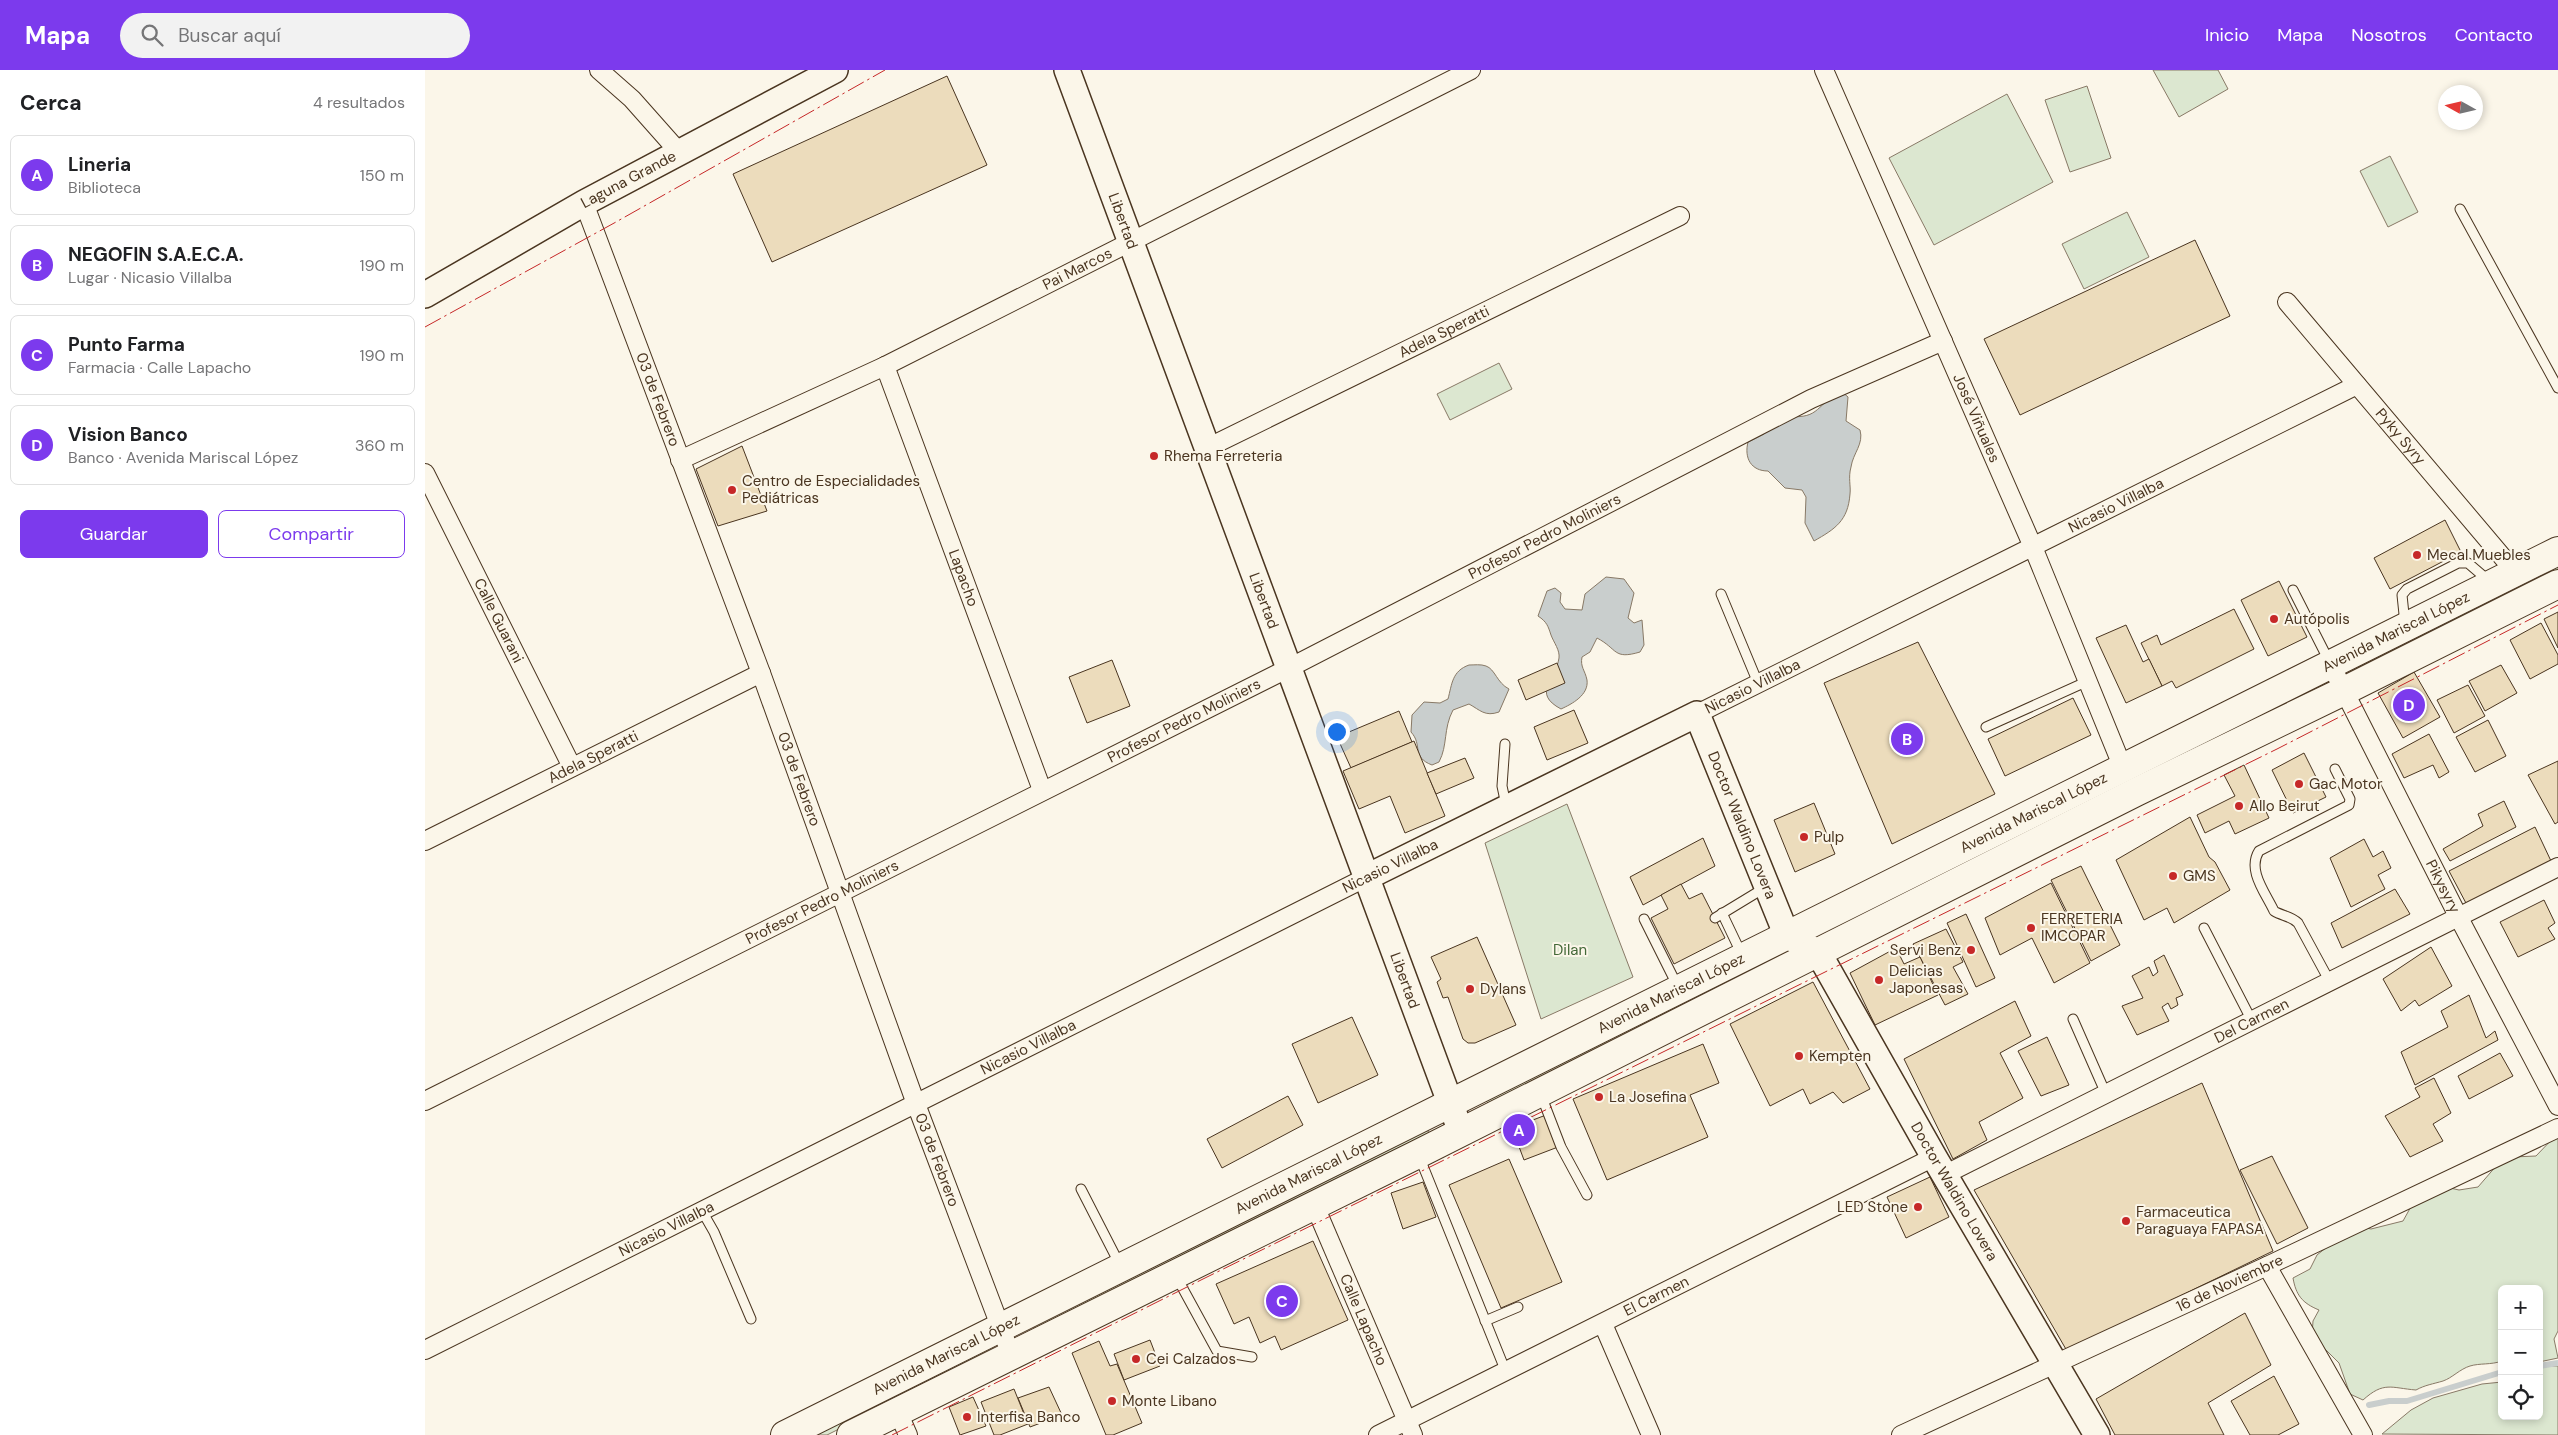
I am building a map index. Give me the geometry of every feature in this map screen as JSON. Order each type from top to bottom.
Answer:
[{"type":"highway","name":"Avenida Mariscal López","points":[[785,1435],[2558,552]]},
{"type":"highway","name":"Avenida Mariscal López","points":[[851,1435],[903,1423],[1011,1355],[1418,1154],[1815,951],[2136,792],[2344,692],[2558,584]]},
{"type":"main road","name":"Laguna Grande","points":[[425,295],[585,203],[835,70]]},
{"type":"main road","name":"Libertad","points":[[1067,70],[1461,1132]]},
{"type":"main road","name":"Nicasio Villalba","points":[[1367,877],[1697,714]]},
{"type":"main road","name":"Doctor Waldino Lovera","points":[[1697,714],[1787,936]]},
{"type":"main road","points":[[1787,936],[1815,951]]},
{"type":"main road","name":"Doctor Waldino Lovera","points":[[1815,951],[2097,1435]]},
{"type":"street","points":[[599,70],[632,99],[679,152]]},
{"type":"street","name":"Pai Marcos","points":[[680,460],[885,366],[1471,70]]},
{"type":"street","name":"José Viñuales","points":[[1824,70],[2033,547],[2123,768]]},
{"type":"street","name":"03 de Febrero","points":[[585,203],[761,673],[917,1104],[1011,1355]]},
{"type":"street","name":"Adela Speratti","points":[[1207,448],[1680,216]]},
{"type":"street","name":"Pyky Syry","points":[[2287,302],[2357,385],[2505,578]]},
{"type":"street","name":"Profesor Pedro Moliniers","points":[[425,1101],[1042,790],[1289,668],[1811,399],[1943,341]]},
{"type":"street","name":"Lapacho","points":[[885,366],[1042,790]]},
{"type":"street","name":"Nicasio Villalba","points":[[1697,714],[2357,385]]},
{"type":"street","name":"Calle Guarani","points":[[425,473],[571,767]]},
{"type":"street","name":"Pikysyry","points":[[2331,665],[2459,918],[2558,1106]]},
{"type":"street","name":"Adela Speratti","points":[[425,841],[761,673]]},
{"type":"street","name":"Del Carmen","points":[[1939,1166],[2106,1094],[2558,868]]},
{"type":"street","name":"Nicasio Villalba","points":[[425,1350],[1367,877]]},
{"type":"street","name":"16 de Noviembre","points":[[1901,1435],[2055,1362],[2267,1266],[2558,1128]]},
{"type":"street","name":"El Carmen","points":[[1378,1435],[1410,1428],[1506,1372],[1603,1324],[1939,1166]]},
{"type":"street","name":"Calle Lapacho","points":[[1314,1204],[1410,1428]]},
{"type":"street","points":[[2267,1266],[2363,1435]]},
{"type":"street","points":[[1603,1324],[1651,1435]]},
{"type":"lane","points":[[2460,209],[2558,388]]},
{"type":"lane","points":[[2293,590],[2331,665]]},
{"type":"lane","points":[[1721,594],[1758,683]]},
{"type":"lane","points":[[1986,727],[2088,681]]},
{"type":"lane","points":[[1505,744],[1502,786],[1507,808]]},
{"type":"lane","points":[[2330,982],[2298,923],[2292,918],[2280,915],[2274,910],[2253,869],[2254,860],[2259,852],[2349,805],[2350,799],[2335,769]]},
{"type":"lane","points":[[1743,958],[1718,915],[1767,886]]},
{"type":"lane","points":[[1644,919],[1663,949],[1679,990]]},
{"type":"lane","points":[[2204,928],[2252,1021]]},
{"type":"lane","points":[[2073,1019],[2106,1094]]},
{"type":"lane","points":[[1540,1092],[1561,1147],[1587,1195]]},
{"type":"lane","points":[[1418,1154],[1506,1372]]},
{"type":"lane","points":[[1081,1189],[1121,1268]]},
{"type":"lane","points":[[702,1211],[714,1232],[751,1319]]},
{"type":"lane","points":[[1175,1274],[1211,1345],[1217,1351],[1252,1357]]},
{"type":"lane","points":[[1485,1321],[1518,1307]]},
{"type":"green space","points":[[2153,70],[2218,70],[2228,89],[2179,117]]},
{"type":"green space","points":[[2087,86],[2111,158],[2070,172],[2045,100]]},
{"type":"green space","points":[[2007,94],[2053,182],[1934,245],[1889,158]]},
{"type":"green space","points":[[2390,156],[2418,212],[2388,227],[2360,171]]},
{"type":"green space","points":[[2127,212],[2149,257],[2084,289],[2062,244]]},
{"type":"green space","points":[[1499,363],[1512,389],[1450,420],[1437,394]]},
{"type":"green space","points":[[2558,563],[2558,572],[2360,668],[2359,664]]},
{"type":"green space","name":"Dilan","points":[[1567,804],[1633,977],[1541,1019],[1485,843]]},
{"type":"green space","points":[[1783,953],[1783,956],[1489,1104],[1486,1101]]},
{"type":"green space","points":[[1427,1128],[1429,1134],[1035,1329],[1033,1326]]},
{"type":"green space","points":[[2558,1133],[2558,1331],[2554,1339],[2558,1358],[2543,1361],[2543,1285],[2498,1285],[2498,1362],[2470,1366],[2446,1380],[2416,1390],[2394,1387],[2382,1388],[2363,1400],[2350,1394],[2339,1363],[2312,1336],[2313,1321],[2319,1310],[2301,1298],[2293,1278],[2310,1269],[2317,1255],[2354,1225],[2371,1229],[2403,1221],[2418,1194],[2437,1185],[2459,1190],[2478,1187],[2497,1165],[2513,1157],[2536,1156]]},
{"type":"green space","points":[[993,1346],[993,1352],[827,1435],[810,1435]]},
{"type":"green space","points":[[2543,1366],[2558,1366],[2558,1435],[2382,1434],[2411,1410],[2433,1398],[2482,1384],[2498,1382],[2498,1420],[2543,1420]]},
{"type":"shaded area","points":[[1841,391],[1848,397],[1846,421],[1860,430],[1861,440],[1852,462],[1849,503],[1843,518],[1834,528],[1814,541],[1805,523],[1806,497],[1802,490],[1785,488],[1768,471],[1757,469],[1753,466],[1748,458],[1748,442],[1764,434],[1781,416],[1794,417],[1810,414]]},
{"type":"shaded area","points":[[1606,577],[1624,579],[1634,593],[1628,618],[1634,623],[1642,620],[1644,645],[1640,652],[1625,655],[1616,652],[1597,638],[1590,652],[1582,657],[1582,666],[1587,680],[1583,694],[1575,702],[1561,709],[1552,703],[1546,691],[1557,666],[1559,652],[1547,624],[1538,616],[1547,591],[1555,588],[1561,593],[1560,602],[1565,609],[1582,610],[1585,594]]},
{"type":"shaded area","points":[[1469,665],[1486,666],[1509,689],[1499,712],[1486,713],[1469,704],[1453,710],[1448,724],[1442,756],[1439,762],[1432,765],[1426,762],[1419,754],[1411,732],[1412,715],[1424,702],[1440,703],[1448,699],[1456,674]]},
{"type":"building","points":[[947,76],[987,165],[772,262],[733,174]]},
{"type":"building","points":[[2195,240],[2230,316],[2020,415],[1984,339]]},
{"type":"building","name":"Centro de Especialidades Pediátricas","points":[[742,446],[767,511],[718,526],[696,469]]},
{"type":"building","name":"Mecal Muebles","points":[[2445,520],[2461,552],[2390,589],[2374,558]]},
{"type":"building","name":"Autópolis","points":[[2279,581],[2307,637],[2268,656],[2241,600]]},
{"type":"building","points":[[2234,609],[2254,649],[2176,688],[2172,681],[2162,686],[2141,643],[2157,635],[2161,645]]},
{"type":"building","points":[[2558,612],[2558,648],[2544,619]]},
{"type":"building","points":[[2541,623],[2558,655],[2558,664],[2530,679],[2510,640]]},
{"type":"building","points":[[2126,625],[2143,662],[2149,659],[2162,686],[2126,703],[2096,638]]},
{"type":"building","points":[[1918,642],[1995,794],[1892,844],[1824,683]]},
{"type":"building","points":[[1112,660],[1130,706],[1087,723],[1069,677]]},
{"type":"building","points":[[1557,663],[1565,683],[1526,700],[1518,680]]},
{"type":"building","points":[[2501,665],[2517,693],[2485,711],[2469,681]]},
{"type":"building","points":[[2414,672],[2440,717],[2403,738],[2378,693]]},
{"type":"building","points":[[2468,685],[2485,716],[2454,733],[2437,700]]},
{"type":"building","points":[[2073,698],[2091,735],[2005,776],[1988,739]]},
{"type":"building","points":[[1574,710],[1588,743],[1547,760],[1534,727]]},
{"type":"building","points":[[1399,711],[1412,742],[1351,768],[1337,737]]},
{"type":"building","points":[[2488,720],[2506,756],[2475,772],[2456,737]]},
{"type":"building","points":[[2429,734],[2449,772],[2439,778],[2433,765],[2404,778],[2392,754]]},
{"type":"building","points":[[1414,741],[1445,816],[1405,833],[1390,796],[1359,809],[1343,771]]},
{"type":"building","name":"Gac Motor","points":[[2304,753],[2326,797],[2293,813],[2272,770]]},
{"type":"building","points":[[1465,758],[1474,778],[1436,794],[1427,773]]},
{"type":"building","points":[[2558,761],[2558,822],[2555,824],[2528,775]]},
{"type":"building","name":"Allo Beirut","points":[[2244,765],[2269,818],[2235,834],[2229,821],[2205,833],[2197,815],[2235,796],[2224,775]]},
{"type":"building","points":[[2504,801],[2516,827],[2450,861],[2443,849],[2483,826],[2478,814]]},
{"type":"building","name":"Pulp","points":[[1814,803],[1835,854],[1795,872],[1774,820]]},
{"type":"building","name":"GMS","points":[[2190,817],[2209,857],[2215,862],[2230,890],[2174,923],[2167,908],[2144,920],[2116,860]]},
{"type":"building","points":[[2535,827],[2551,861],[2467,905],[2449,871]]},
{"type":"building","points":[[1703,838],[1715,866],[1643,905],[1630,877]]},
{"type":"building","points":[[2364,839],[2373,857],[2383,851],[2391,868],[2378,875],[2385,889],[2351,907],[2330,858]]},
{"type":"building","points":[[2081,866],[2120,945],[2091,961],[2051,880]]},
{"type":"building","name":"FERRETERIA IMCOPAR","points":[[2051,883],[2090,963],[2054,983],[2032,938],[2000,955],[1985,918]]},
{"type":"building","points":[[1681,884],[1689,899],[1702,893],[1725,938],[1674,964],[1651,918],[1668,909],[1661,895]]},
{"type":"building","points":[[2395,889],[2410,914],[2342,948],[2331,923]]},
{"type":"building","points":[[2544,900],[2555,923],[2548,928],[2555,939],[2518,957],[2500,922]]},
{"type":"building","name":"Servi Benz","points":[[1966,914],[1995,978],[1976,987],[1947,923]]},
{"type":"building","points":[[1946,929],[1963,962],[1953,967],[1968,994],[1945,1005],[1913,944]]},
{"type":"building","name":"Dylans","points":[[1477,937],[1516,1025],[1475,1043],[1468,1043],[1463,1039],[1448,997],[1443,998],[1437,982],[1441,979],[1431,957]]},
{"type":"building","points":[[2431,947],[2452,986],[2419,1006],[2415,1000],[2401,1011],[2383,979]]},
{"type":"building","points":[[1896,948],[1904,964],[1920,957],[1938,995],[1875,1025],[1850,973]]},
{"type":"building","points":[[2164,955],[2183,995],[2176,998],[2178,1005],[2171,1009],[2168,1003],[2162,1007],[2169,1021],[2137,1035],[2122,1006],[2143,998],[2132,976],[2149,967],[2153,976],[2158,972],[2154,961]]},
{"type":"building","name":"Kempten","points":[[1813,982],[1870,1089],[1843,1103],[1833,1092],[1810,1104],[1803,1089],[1770,1106],[1730,1024]]},
{"type":"building","points":[[2469,995],[2486,1038],[2495,1031],[2498,1040],[2415,1085],[2401,1052],[2448,1027],[2441,1011]]},
{"type":"building","points":[[2015,1001],[2031,1036],[2000,1053],[2023,1098],[1979,1122],[1987,1140],[1953,1159],[1904,1059]]},
{"type":"building","points":[[1352,1017],[1378,1075],[1318,1103],[1292,1044]]},
{"type":"building","points":[[2047,1037],[2069,1085],[2041,1096],[2018,1051]]},
{"type":"building","points":[[1703,1044],[1719,1083],[1690,1095],[1708,1137],[1607,1180],[1573,1099]]},
{"type":"building","points":[[2500,1053],[2513,1076],[2469,1099],[2458,1076]]},
{"type":"building","points":[[2434,1078],[2451,1113],[2433,1124],[2443,1141],[2410,1157],[2385,1116],[2420,1097],[2415,1088]]},
{"type":"building","name":"Farmaceutica Paraguaya FAPASA","points":[[2202,1083],[2273,1251],[2067,1351],[1974,1190]]},
{"type":"building","points":[[1288,1096],[1303,1125],[1222,1168],[1207,1139]]},
{"type":"building","points":[[1546,1115],[1558,1147],[1524,1160],[1512,1128]]},
{"type":"building","points":[[2272,1156],[2308,1228],[2277,1244],[2240,1170]]},
{"type":"building","points":[[1509,1159],[1562,1282],[1501,1308],[1449,1185]]},
{"type":"building","name":"LED Stone","points":[[1930,1177],[1949,1217],[1906,1238],[1887,1197]]},
{"type":"building","points":[[1423,1182],[1436,1217],[1403,1229],[1391,1193]]},
{"type":"building","points":[[1313,1241],[1348,1320],[1281,1350],[1275,1336],[1260,1343],[1249,1317],[1234,1324],[1216,1284]]},
{"type":"building","points":[[2245,1313],[2271,1365],[2208,1403],[2224,1435],[2115,1435],[2096,1399]]},
{"type":"building","name":"Cei Calzados","points":[[1150,1340],[1160,1366],[1124,1380],[1114,1354]]},
{"type":"building","name":"Monte Libano","points":[[1099,1341],[1110,1366],[1117,1364],[1142,1423],[1113,1435],[1106,1435],[1072,1353]]},
{"type":"building","points":[[2274,1376],[2299,1424],[2278,1435],[2250,1435],[2231,1401]]},
{"type":"building","points":[[1049,1387],[1062,1415],[1030,1427],[1018,1398]]},
{"type":"building","points":[[1014,1389],[1028,1424],[1000,1435],[994,1435],[981,1402]]},
{"type":"building","name":"Interfisa Banco","points":[[973,1397],[986,1426],[960,1435],[949,1407]]},
{"type":"waterway","points":[[2543,1365],[2558,1363]]},
{"type":"waterway","points":[[2369,1405],[2389,1401],[2407,1401],[2498,1373]]},
{"type":"power","points":[[425,327],[885,70]]},
{"type":"power","points":[[892,1435],[1203,1279],[2277,749],[2558,605]]},
{"type":"place","name":"Rhema Ferreteria","points":[[1154,456]]},
{"type":"place","name":"Centro de Especialidades Pediátricas","points":[[732,490]]},
{"type":"place","name":"Mecal Muebles","points":[[2417,555]]},
{"type":"place","name":"Autópolis","points":[[2274,619]]},
{"type":"place","name":"Vision Banco","points":[[2409,705]]},
{"type":"place","name":"NEGOFIN S.A.E.C.A.","points":[[1907,739]]},
{"type":"place","name":"Gac Motor","points":[[2299,784]]},
{"type":"place","name":"Allo Beirut","points":[[2239,806]]},
{"type":"place","name":"Pulp","points":[[1804,837]]},
{"type":"place","name":"GMS","points":[[2173,876]]},
{"type":"place","name":"FERRETERIA IMCOPAR","points":[[2031,928]]},
{"type":"place","name":"Servi Benz","points":[[1971,950]]},
{"type":"place","name":"Delicias Japonesas","points":[[1879,980]]},
{"type":"place","name":"Dylans","points":[[1470,989]]},
{"type":"place","name":"Kempten","points":[[1799,1056]]},
{"type":"place","name":"La Josefina","points":[[1599,1097]]},
{"type":"place","name":"Lineria","points":[[1519,1130]]},
{"type":"place","name":"LED Stone","points":[[1918,1207]]},
{"type":"place","name":"Farmaceutica Paraguaya FAPASA","points":[[2126,1221]]},
{"type":"place","name":"Punto Farma","points":[[1282,1301]]},
{"type":"place","name":"Cei Calzados","points":[[1136,1359]]},
{"type":"place","name":"Monte Libano","points":[[1112,1401]]},
{"type":"place","name":"Interfisa Banco","points":[[967,1417]]}]
